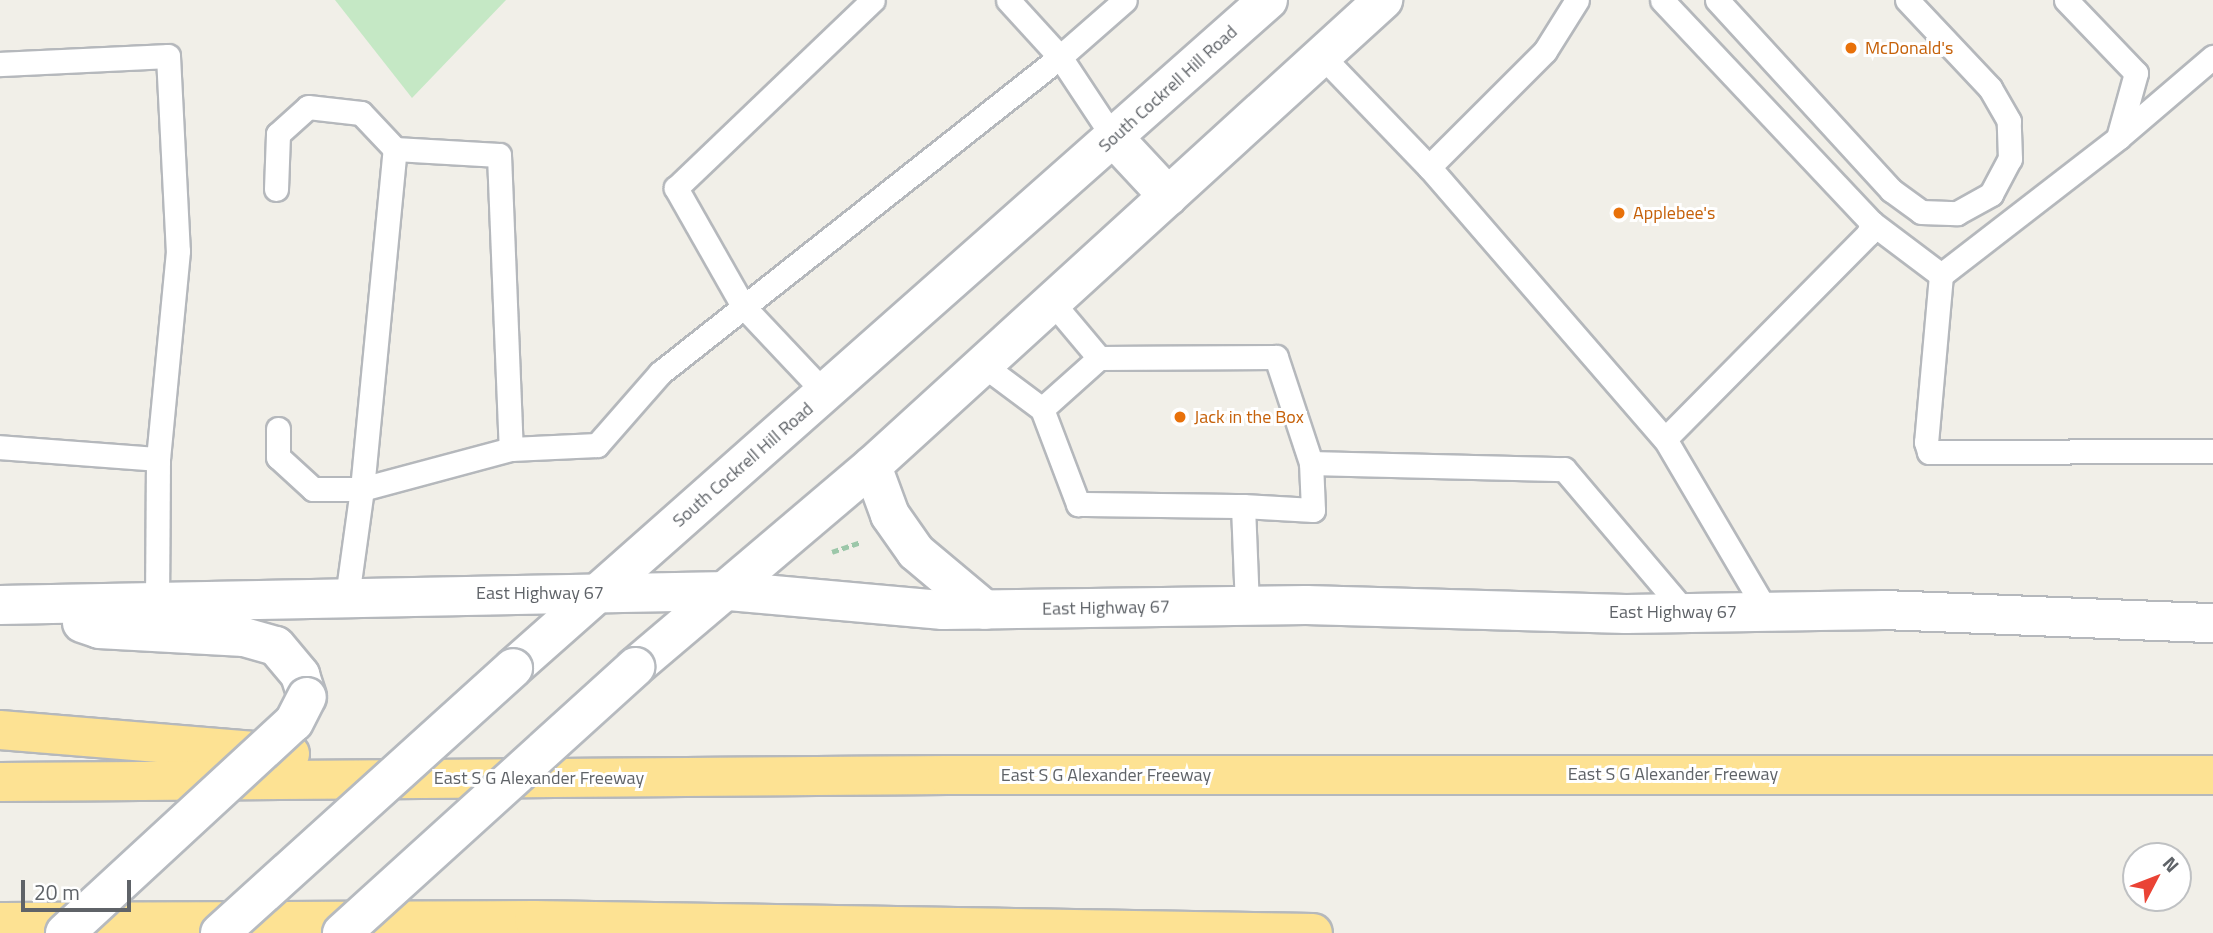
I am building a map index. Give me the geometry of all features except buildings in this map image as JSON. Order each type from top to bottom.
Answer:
[{"type":"highway","points":[[0,730],[574,777]]},
{"type":"highway","name":"East S G Alexander Freeway","points":[[0,782],[574,777],[2213,775]]},
{"type":"highway","points":[[139,933],[210,928],[534,920],[1313,933]]},
{"type":"highway","points":[[0,922],[210,928]]},
{"type":"main road","name":"South Cockrell Hill Road","points":[[210,928],[598,594],[1268,0]]},
{"type":"main road","points":[[342,933],[635,667],[729,591],[872,466],[1383,0]]},
{"type":"main road","points":[[1113,138],[1168,196]]},
{"type":"main road","points":[[872,466],[890,515],[916,552],[985,610]]},
{"type":"main road","name":"East Highway 67","points":[[16,605],[729,591],[985,610],[1247,606],[1686,612],[1925,611],[2213,624]]},
{"type":"main road","points":[[16,605],[99,629],[244,637],[276,646],[300,676],[307,696],[294,722],[65,933]]},
{"type":"lane","points":[[825,393],[743,306],[676,188],[873,0]]},
{"type":"lane","points":[[1007,0],[1060,57],[1113,138]]},
{"type":"lane","points":[[278,429],[278,457],[313,489],[362,489],[511,449],[597,445],[660,373],[1060,57],[1125,0]]},
{"type":"lane","points":[[1429,167],[1545,51],[1577,0]]},
{"type":"lane","points":[[1662,0],[1872,223],[1941,275]]},
{"type":"lane","points":[[1717,0],[1891,190],[1921,212],[1957,213],[1991,194],[2010,159],[2009,121],[1990,88],[1907,0]]},
{"type":"lane","points":[[2075,3],[2136,73],[2118,138]]},
{"type":"lane","points":[[1322,56],[1429,167],[1665,439],[1767,612]]},
{"type":"lane","points":[[0,64],[168,57],[178,251],[158,459],[157,604]]},
{"type":"lane","points":[[2213,57],[2118,138],[1941,275],[1926,442],[1929,452],[2213,451]]},
{"type":"lane","points":[[276,189],[278,134],[308,107],[361,113],[395,149],[499,155],[511,449]]},
{"type":"lane","points":[[347,597],[362,489],[395,149]]},
{"type":"lane","points":[[1665,439],[1868,234],[1872,223]]},
{"type":"lane","points":[[1052,302],[1100,358]]},
{"type":"lane","points":[[983,365],[1042,409],[1078,504],[1243,506],[1313,510],[1311,463],[1276,357],[1100,358],[1042,409]]},
{"type":"lane","points":[[0,447],[158,459]]},
{"type":"lane","points":[[1311,463],[1564,469],[1686,612]]},
{"type":"lane","points":[[1243,506],[1247,606]]},
{"type":"path","points":[[825,555],[861,542]]},
{"type":"green space","points":[[335,0],[506,0],[412,98]]},
{"type":"place","name":"McDonald's","points":[[1851,48]]},
{"type":"place","name":"Applebee's","points":[[1619,213]]},
{"type":"place","name":"Jack in the Box","points":[[1180,417]]}]
